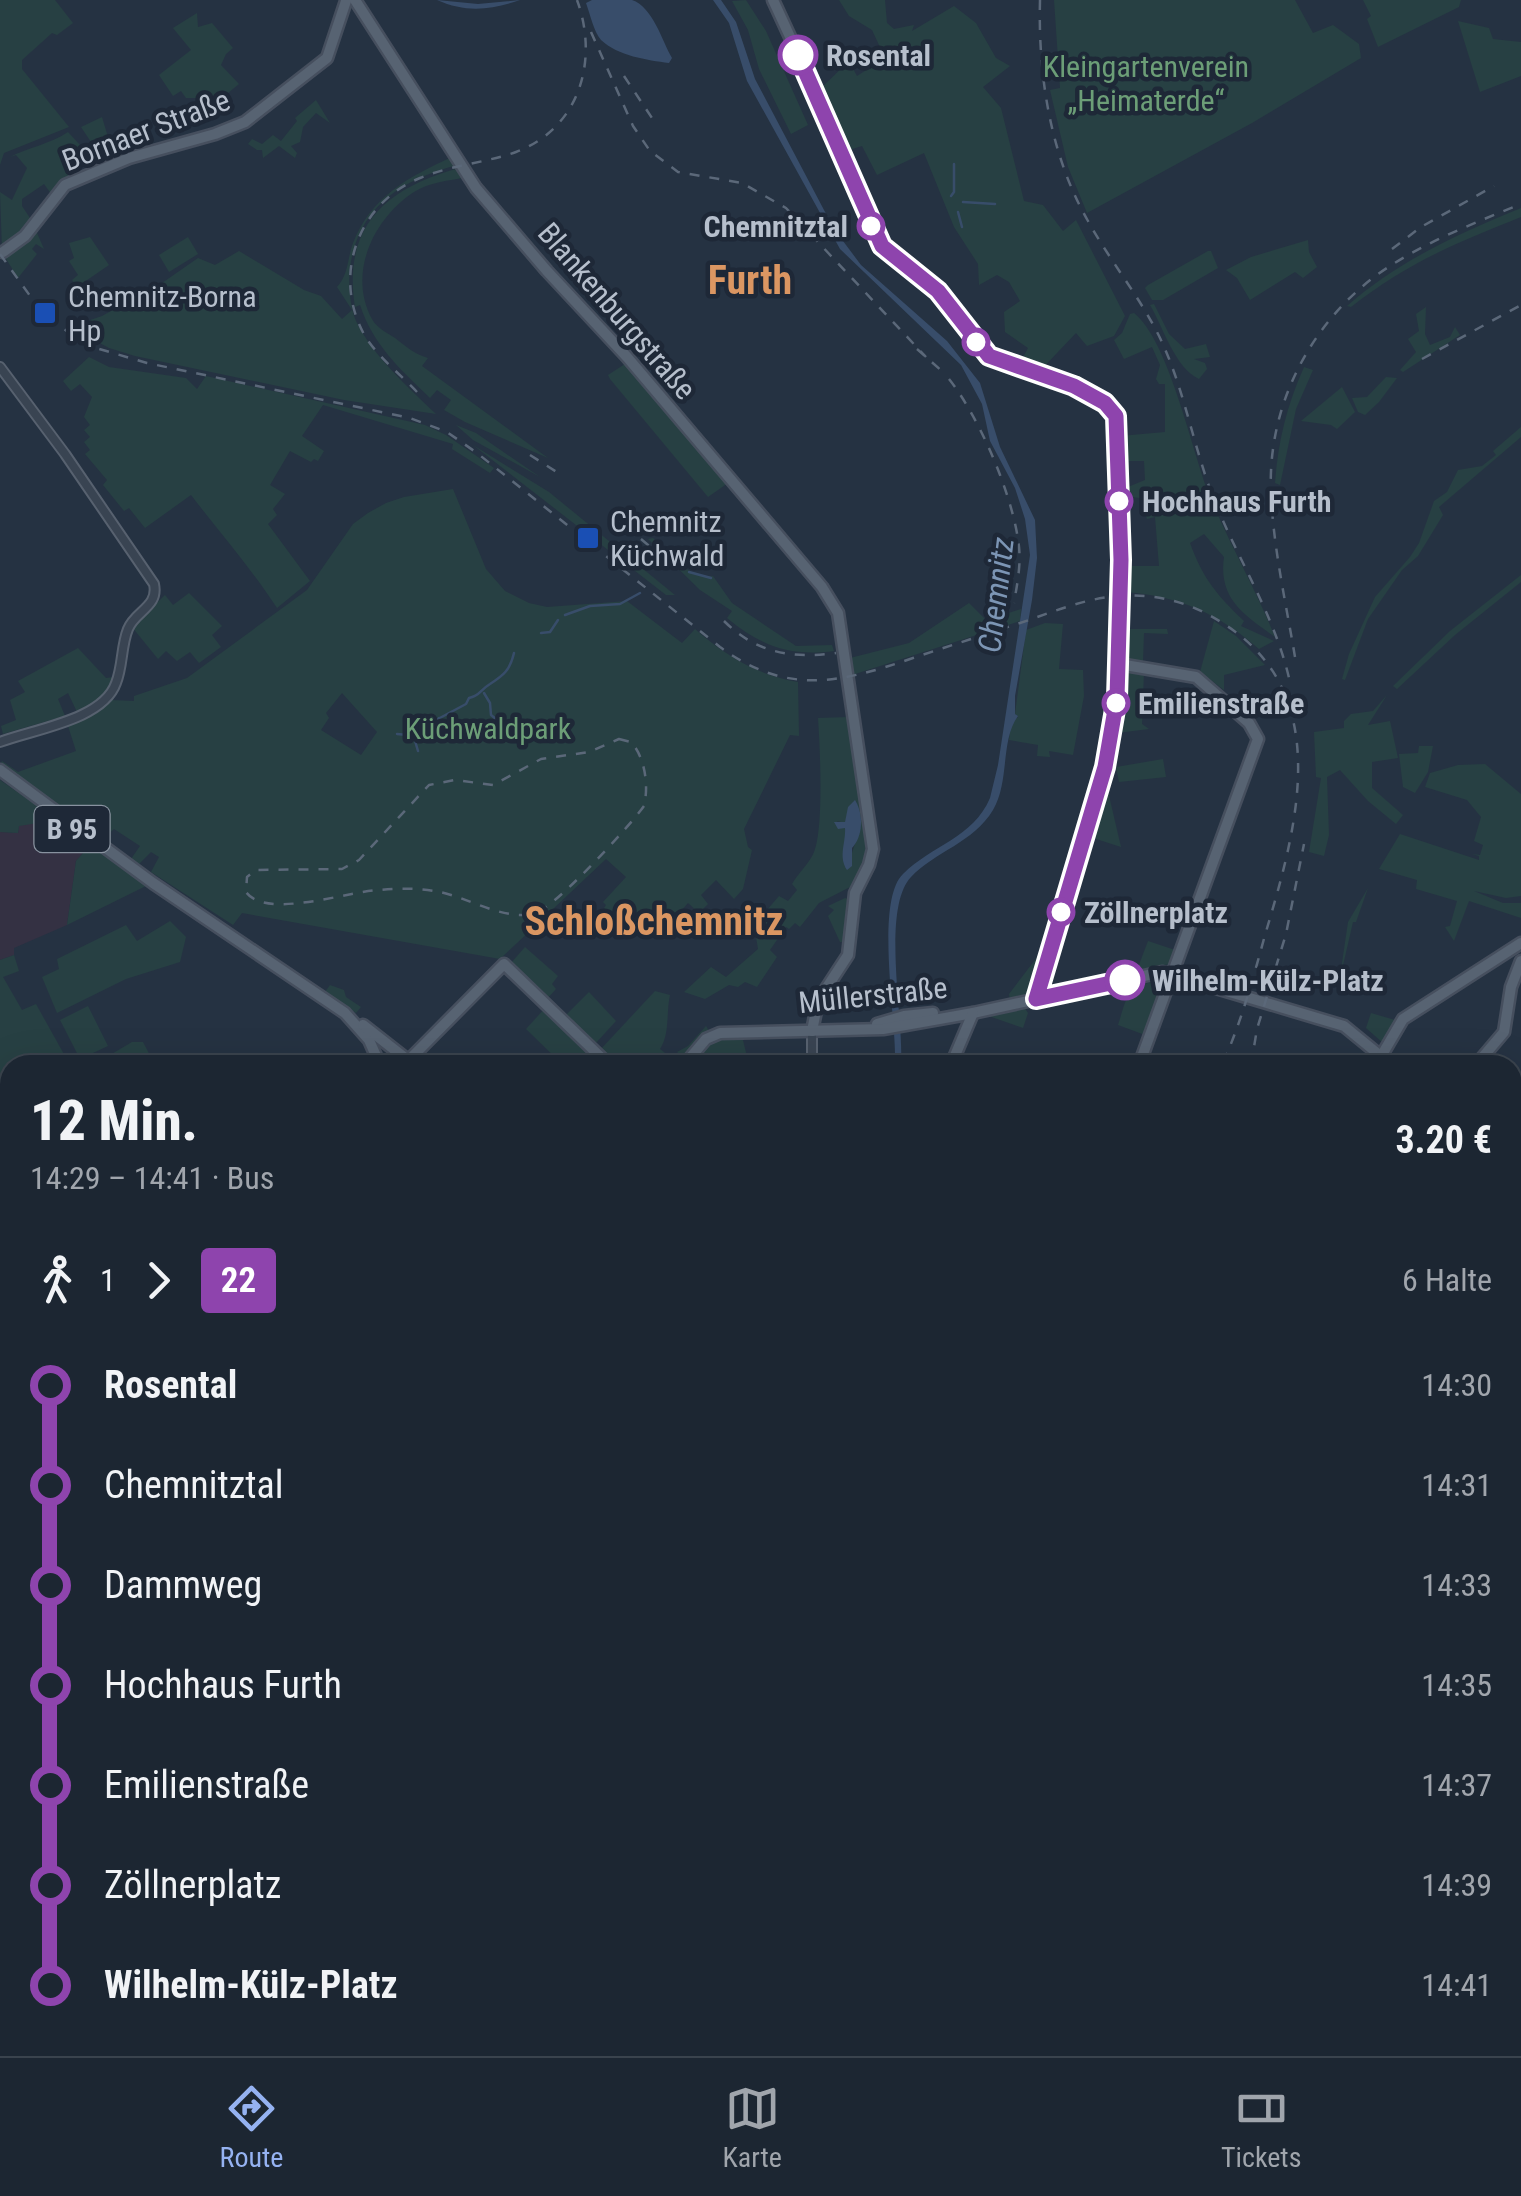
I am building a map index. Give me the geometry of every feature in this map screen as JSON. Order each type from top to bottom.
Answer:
[{"type":"main road","points":[[773,0],[848,161],[882,246],[938,291],[989,356],[1074,386],[1110,407],[1117,420],[1121,560],[1118,691],[1105,767],[1036,999]]},
{"type":"main road","name":"Bornaer Straße","points":[[3,252],[26,236],[65,185],[129,158],[245,122],[327,58],[350,2]]},
{"type":"main road","name":"Blankenburgstraße","points":[[350,2],[476,188],[627,357],[822,587],[838,613],[873,848],[855,893],[848,955],[818,1001],[812,1028]]},
{"type":"main road","points":[[1119,664],[1196,677],[1249,723],[1257,736],[1142,1055]]},
{"type":"main road","name":"B 95","points":[[0,774],[117,861],[337,1007],[369,1040],[376,1055]]},
{"type":"main road","points":[[1386,1055],[1403,1019],[1516,946],[1521,959],[1510,987],[1504,1032],[1488,1055]]},
{"type":"main road","points":[[417,1055],[504,964],[599,1055]]},
{"type":"main road","name":"Müllerstraße","points":[[693,1055],[710,1036],[898,1022],[960,1010],[974,1014],[1154,973],[1172,974]]},
{"type":"main road","points":[[1172,974],[1349,1028],[1379,1055]]},
{"type":"main road","points":[[337,1007],[348,1011],[400,1055]]},
{"type":"main road","points":[[957,1055],[974,1014]]},
{"type":"street","points":[[0,367],[65,454],[156,592],[153,602],[128,628],[116,685],[104,702],[90,712],[0,742]]},
{"type":"street","points":[[812,1028],[812,1055]]},
{"type":"shaded area","points":[[41,814],[90,845],[76,861],[67,925],[14,948],[14,955],[0,960],[0,832],[18,833],[19,826]]},
{"type":"green space","points":[[0,0],[55,0],[73,23],[57,35],[52,33],[22,60],[22,69],[69,127],[4,153],[0,165]]},
{"type":"green space","points":[[746,0],[766,31],[808,125],[791,134],[732,1]]},
{"type":"green space","points":[[839,0],[885,0],[887,23],[894,29],[914,25],[912,31],[954,6],[976,23],[996,58],[1010,66],[983,87],[1001,108],[1024,201],[1043,205],[1063,231],[1076,220],[1125,316],[1114,336],[1087,346],[1076,333],[1038,373],[1019,365],[1028,348],[1005,332],[1004,312],[1020,301],[1009,282],[997,275],[979,285],[978,264],[954,227],[924,153],[877,175],[862,146],[846,151],[818,91],[849,61],[857,76],[885,58],[872,30],[849,16]]},
{"type":"green space","name":"Kleingartenverein „Heimaterde“","points":[[1054,0],[1295,0],[1313,33],[1333,25],[1359,44],[1361,58],[1087,213],[1068,167],[1050,90],[1060,88]]},
{"type":"green space","points":[[1363,0],[1461,0],[1459,7],[1378,47]]},
{"type":"green space","points":[[197,13],[198,27],[212,23],[233,48],[221,65],[239,84],[228,93],[229,107],[204,120],[199,98],[186,98],[181,91],[173,96],[159,75],[191,50],[173,28]]},
{"type":"green space","points":[[1458,21],[1489,28],[1493,39],[1521,42],[1521,76],[1480,92]]},
{"type":"green space","points":[[316,100],[330,123],[316,113],[303,127],[300,142],[291,146],[297,153],[295,158],[279,146],[263,158],[262,150],[248,144],[252,139],[262,144],[273,135],[281,141],[297,121],[295,118]]},
{"type":"green space","points":[[102,117],[108,137],[123,131],[126,156],[113,163],[95,148],[81,127]]},
{"type":"green space","points":[[68,132],[92,158],[75,164],[80,177],[52,195],[44,184],[22,199],[32,221],[2,251],[0,192],[12,200],[27,168],[16,155],[10,157]]},
{"type":"green space","points":[[452,157],[457,165],[401,188],[373,212],[355,246],[349,274],[352,309],[363,334],[436,414],[344,400],[135,356],[109,348],[70,327],[139,299],[198,258],[215,265],[239,251],[321,296],[342,319],[352,310],[337,287],[346,272],[353,243],[370,213],[406,181]]},
{"type":"green space","points":[[459,168],[466,177],[420,189],[387,216],[364,265],[365,301],[379,327],[428,358],[422,366],[548,458],[444,410],[451,400],[437,390],[430,398],[380,344],[360,305],[355,307],[356,254],[375,215],[410,187]]},
{"type":"green space","points":[[1521,208],[1521,217],[1433,255],[1347,306],[1387,275],[1430,250]]},
{"type":"green space","points":[[34,226],[44,249],[36,244],[32,249],[37,254],[18,278],[3,254]]},
{"type":"green space","points":[[90,237],[109,265],[77,287],[72,280],[78,275],[69,261],[74,258],[69,243]]},
{"type":"green space","points":[[188,237],[198,254],[169,272],[159,255]]},
{"type":"green space","points":[[1308,240],[1317,267],[1303,278],[1295,272],[1250,300],[1237,278],[1226,270],[1251,257]]},
{"type":"green space","points":[[1208,251],[1218,268],[1163,300],[1152,300],[1145,288],[1148,285]]},
{"type":"green space","points":[[1154,304],[1169,334],[1185,349],[1206,344],[1210,357],[1194,359],[1205,363],[1207,369],[1199,379],[1176,357],[1150,305]]},
{"type":"green space","points":[[1426,307],[1425,334],[1430,345],[1450,337],[1455,327],[1460,335],[1403,372],[1400,370],[1416,352],[1408,339],[1419,331],[1416,314]]},
{"type":"green space","points":[[1134,313],[1168,369],[1207,489],[1275,637],[1253,621],[1229,595],[1224,557],[1204,534],[1190,543],[1212,586],[1244,621],[1241,626],[1274,641],[1259,649],[1229,626],[1197,609],[1164,598],[1126,592],[1127,566],[1159,566],[1155,517],[1147,519],[1140,498],[1124,496],[1123,489],[1145,480],[1144,461],[1121,461],[1120,436],[1165,432],[1165,384],[1156,379],[1160,365],[1152,347],[1124,359],[1114,340]]},
{"type":"green space","points":[[89,357],[109,367],[186,378],[197,389],[206,376],[425,425],[494,468],[490,473],[452,449],[453,444],[323,405],[302,436],[324,451],[318,461],[311,462],[290,451],[270,485],[285,494],[273,509],[277,515],[268,524],[310,581],[277,608],[191,495],[145,528],[129,508],[124,511],[103,485],[107,480],[85,454],[90,450],[84,442],[90,437],[84,430],[90,425],[84,417],[92,397],[80,384],[71,391],[63,381]]},
{"type":"green space","points":[[628,362],[728,483],[708,497],[610,379],[608,375]]},
{"type":"green space","points":[[1304,367],[1313,370],[1296,409],[1280,485],[1275,483],[1281,438]]},
{"type":"green space","points":[[1386,377],[1397,378],[1365,415],[1358,412],[1352,398],[1367,397]]},
{"type":"green space","points":[[1342,387],[1355,412],[1337,429],[1301,421]]},
{"type":"green space","points":[[456,425],[476,433],[540,477],[473,440]]},
{"type":"green space","points":[[1521,427],[1521,437],[1439,507],[1443,515],[1418,556],[1402,570],[1368,619],[1345,680],[1342,679],[1375,597],[1419,543],[1434,501],[1447,492],[1458,470],[1482,466]]},
{"type":"green space","points":[[473,445],[549,492],[675,595],[666,595]]},
{"type":"green space","name":"Küchwaldpark","points":[[453,489],[486,569],[505,591],[529,603],[547,607],[627,601],[682,643],[695,629],[743,663],[798,682],[799,736],[790,735],[744,829],[752,850],[743,889],[734,899],[716,880],[701,895],[708,904],[699,913],[688,903],[657,934],[647,931],[650,928],[638,916],[624,930],[603,902],[626,877],[606,859],[500,959],[242,913],[233,925],[151,872],[159,857],[151,852],[139,864],[131,859],[140,846],[114,829],[103,839],[96,833],[95,822],[88,827],[0,765],[2,761],[18,772],[76,751],[68,726],[97,713],[111,700],[134,701],[134,696],[187,678],[307,590],[353,524],[386,503]],"holes":[[[342,693],[377,732],[361,755],[321,730],[329,718],[326,713]]]},
{"type":"green space","points":[[653,538],[688,570],[713,576],[732,603],[796,646],[832,645],[834,651],[790,651],[752,636],[727,618],[732,611],[700,590],[648,539]]},
{"type":"green space","points":[[1521,575],[1521,582],[1397,689],[1393,686],[1450,631]]},
{"type":"green space","points":[[189,593],[222,626],[212,635],[221,647],[199,663],[190,652],[177,661],[166,651],[158,659],[132,627],[165,595],[173,605]]},
{"type":"green space","points":[[969,603],[986,620],[1021,609],[1020,621],[852,675],[850,658],[909,643]]},
{"type":"green space","points":[[1214,621],[1236,636],[1265,665],[1224,675],[1224,690],[1200,672]]},
{"type":"green space","points":[[1045,623],[1063,624],[1059,669],[1083,670],[1084,696],[1073,755],[1049,751],[1050,757],[1037,756],[1038,745],[1009,740],[1011,723],[1018,717],[1015,714],[1026,630]]},
{"type":"green space","points":[[1124,629],[1167,629],[1168,634],[1144,633],[1143,662],[1125,659]]},
{"type":"green space","points":[[78,648],[106,678],[114,677],[105,694],[77,712],[68,693],[58,699],[65,716],[3,734],[1,726],[16,720],[10,700],[25,692],[18,681]]},
{"type":"green space","points":[[1125,672],[1144,673],[1142,724],[1149,729],[1117,733]]},
{"type":"green space","points":[[1387,695],[1368,725],[1390,721],[1398,758],[1372,762],[1372,788],[1403,815],[1396,824],[1340,770],[1327,777],[1329,835],[1324,856],[1309,852],[1321,778],[1316,777],[1314,732],[1344,728],[1344,721],[1351,714],[1373,711]]},
{"type":"green space","points":[[850,717],[869,852],[850,887],[819,903],[800,927],[795,923],[789,929],[786,927],[770,950],[777,957],[757,987],[745,982],[738,987],[729,985],[705,999],[684,992],[711,967],[726,977],[758,949],[754,925],[779,896],[788,901],[797,890],[792,884],[812,856],[819,825],[818,718]],"holes":[[[856,801],[861,825],[850,859],[845,827],[837,821],[845,823],[849,807]]]},
{"type":"green space","points":[[1419,746],[1433,746],[1428,772],[1415,793],[1403,787],[1399,754],[1418,753]]},
{"type":"green space","points":[[1163,759],[1166,777],[1119,782],[1116,767]]},
{"type":"green space","points":[[1485,764],[1521,794],[1521,896],[1506,898],[1474,891],[1503,903],[1521,903],[1521,918],[1469,901],[1454,941],[1445,927],[1450,926],[1457,901],[1416,889],[1417,880],[1379,869],[1400,834],[1479,860],[1479,856],[1472,854],[1480,855],[1483,845],[1474,841],[1481,817],[1467,800],[1425,787],[1430,773],[1458,765]]},
{"type":"green space","points":[[0,780],[150,884],[67,925],[76,861],[90,845],[42,814],[38,823],[19,826],[18,833],[0,832]]},
{"type":"green space","points":[[1107,787],[1121,847],[1090,837]]},
{"type":"green space","points":[[1368,888],[1353,922],[1339,983],[1348,922]]},
{"type":"green space","points":[[845,898],[850,900],[848,942],[840,942],[828,916],[834,910],[828,906]]},
{"type":"green space","points":[[170,921],[186,937],[180,962],[126,979],[57,1013],[42,977],[59,969],[57,959],[126,925],[137,941]]},
{"type":"green space","points":[[1148,941],[1175,950],[1170,964],[1137,970]]},
{"type":"green space","points":[[525,947],[558,976],[552,984],[556,989],[547,999],[511,963]]},
{"type":"green space","name":"Zöllnerplatz","points":[[1041,952],[1046,952],[1031,997],[1010,1001],[1009,994]]},
{"type":"green space","points":[[14,955],[19,971],[3,977],[22,1010],[36,1004],[64,1055],[0,1055],[0,960]]},
{"type":"green space","points":[[1155,981],[1163,983],[1145,1035],[1118,1025],[1132,991]]},
{"type":"green space","points":[[330,985],[344,990],[346,997],[361,1007],[356,1013],[325,992]]},
{"type":"green space","points":[[655,991],[670,995],[667,1030],[660,1049],[668,1055],[604,1055],[600,1050]]},
{"type":"green space","points":[[589,992],[616,1021],[595,1044],[564,1017]]},
{"type":"green space","points":[[88,1006],[108,1046],[89,1055],[78,1055],[60,1020]]},
{"type":"green space","points":[[546,1007],[590,1049],[584,1055],[553,1055],[526,1029]]},
{"type":"green space","points":[[1024,1007],[1028,1013],[1023,1028],[983,1014]]},
{"type":"green space","points":[[1371,1013],[1395,1020],[1383,1043],[1366,1028]]},
{"type":"green space","points":[[706,1026],[709,1031],[688,1055],[677,1052]]},
{"type":"green space","points":[[722,1035],[742,1036],[747,1055],[693,1055]]},
{"type":"green space","points":[[132,1042],[143,1042],[150,1055],[110,1055]]},
{"type":"water","points":[[437,0],[478,4],[520,0],[478,9]]},
{"type":"water","points":[[632,0],[639,4],[656,25],[672,58],[669,63],[624,54],[601,40],[586,3]]},
{"type":"water","points":[[713,0],[721,0],[736,22],[755,79],[834,229],[861,265],[947,341],[980,383],[1000,447],[1035,520],[1037,558],[1015,696],[1018,716],[1009,737],[998,799],[975,831],[921,868],[902,892],[895,938],[901,1055],[895,1055],[890,909],[903,874],[963,832],[983,812],[990,798],[1030,555],[1025,519],[1015,488],[990,441],[982,404],[961,365],[840,249],[747,81],[729,23]]},
{"type":"water","points":[[855,800],[861,825],[852,848],[852,866],[847,870],[843,855],[845,828],[838,829],[834,822],[845,822],[848,807]]},
{"type":"waterway","points":[[951,196],[954,164]]},
{"type":"waterway","points":[[963,202],[995,204]]},
{"type":"waterway","points":[[958,212],[962,227]]},
{"type":"waterway","points":[[689,572],[711,578]]},
{"type":"waterway","points":[[565,615],[590,606],[620,604],[640,593]]},
{"type":"waterway","points":[[541,633],[550,632],[558,620]]},
{"type":"waterway","points":[[397,734],[408,735],[466,704],[506,671],[514,653]]},
{"type":"waterway","points":[[484,693],[491,715],[502,724]]},
{"type":"waterway","points":[[439,718],[441,736]]},
{"type":"waterway","points":[[413,734],[418,751]]},
{"type":"railway","points":[[417,392],[370,344],[355,313],[351,266],[356,244],[366,223],[398,190],[432,174],[516,152],[556,127],[579,90],[584,68],[586,46],[577,0]]},
{"type":"railway","points":[[1040,0],[1044,85],[1064,169],[1088,221],[1160,338],[1213,497],[1267,613],[1291,687]]},
{"type":"railway","points":[[591,32],[633,126],[650,151],[678,172],[742,183],[786,208],[926,357]]},
{"type":"railway","points":[[624,76],[654,121]]},
{"type":"railway","points":[[1392,249],[1421,227],[1494,186]]},
{"type":"railway","points":[[1295,657],[1271,492],[1277,425],[1301,363],[1339,309],[1390,266],[1437,240],[1521,204]]},
{"type":"railway","points":[[0,254],[38,307],[69,333],[96,348],[147,363],[410,418],[447,432],[720,647],[768,673],[814,680],[861,674],[1072,605],[1116,596],[1173,601],[1224,624],[1259,653],[1282,688],[1294,726],[1298,767],[1295,810],[1277,895],[1226,1055]]},
{"type":"railway","points":[[1422,359],[1521,305]]},
{"type":"railway","points":[[917,349],[944,373]]},
{"type":"railway","points":[[949,379],[983,436],[1010,506],[1019,554],[1014,603]]},
{"type":"railway","points":[[530,455],[563,476]]},
{"type":"railway","points":[[641,539],[667,561]]},
{"type":"railway","points":[[724,621],[762,647],[790,654],[836,653]]},
{"type":"railway","points":[[619,739],[631,742],[643,764],[644,806],[575,881],[536,913],[500,912],[451,895],[417,889],[365,892],[289,904],[256,900],[246,892],[247,877],[256,870],[342,869],[359,860],[429,785],[455,780],[493,785],[541,759],[589,752],[619,739]]},
{"type":"railway","points":[[1253,1055],[1286,934],[1304,844]]},
{"type":"bus line","name":"22","points":[[798,55],[882,246],[938,291],[989,356],[1074,386],[1105,403],[1116,416],[1121,560],[1117,698],[1105,767],[1036,999],[1125,980]]},
{"type":"place","name":"Rosental","points":[[798,55]]},
{"type":"place","name":"Chemnitztal","points":[[871,226]]},
{"type":"place","name":"Chemnitz-Borna Hp","points":[[45,313]]},
{"type":"place","name":"Hochhaus Furth","points":[[1119,501]]},
{"type":"place","name":"Chemnitz Küchwald","points":[[588,538]]},
{"type":"place","name":"Emilienstraße","points":[[1116,703]]},
{"type":"place","name":"Zöllnerplatz","points":[[1061,912]]},
{"type":"place","name":"Wilhelm-Külz-Platz","points":[[1125,980]]},
{"type":"district","name":"Furth","points":[[750,280]]},
{"type":"district","name":"Schloßchemnitz","points":[[654,921]]},
{"type":"water label","name":"Chemnitz","points":[[996,595]]}]
